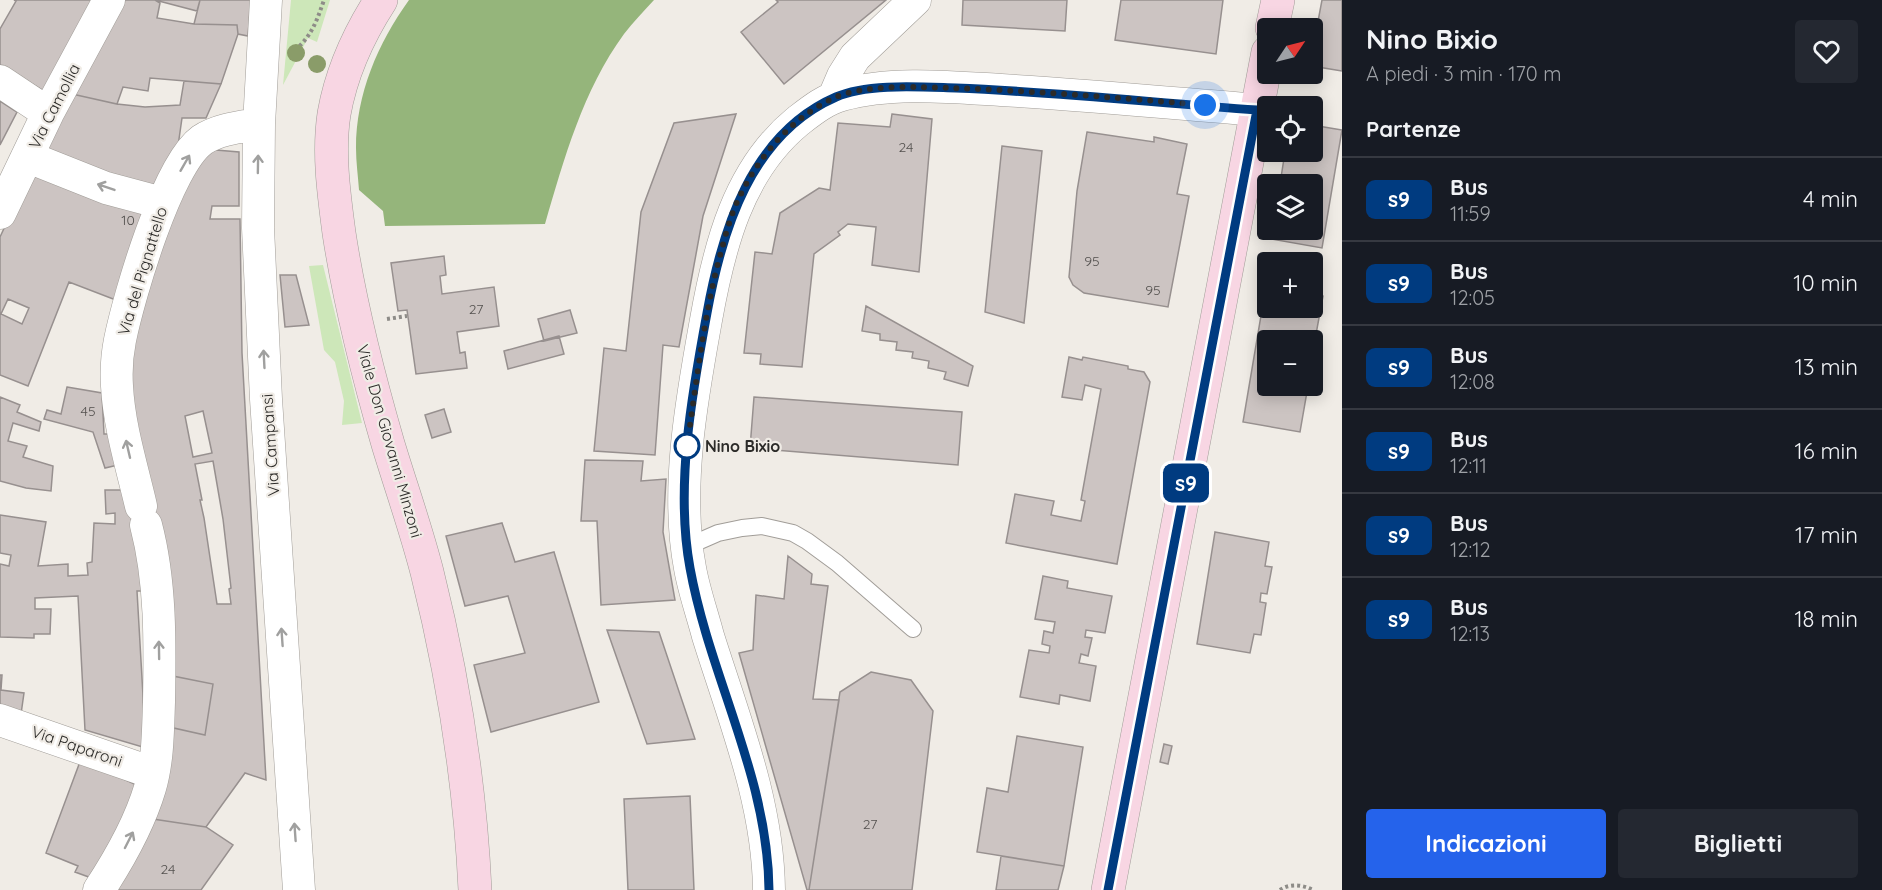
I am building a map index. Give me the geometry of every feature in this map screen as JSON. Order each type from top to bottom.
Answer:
[{"type":"main road","name":"Viale Don Giovanni Minzoni","points":[[381,0],[355,49],[340,90],[332,131],[335,197],[342,252],[362,346],[421,552],[446,661],[466,774],[475,890]]},
{"type":"main road","points":[[1274,18],[1278,0]]},
{"type":"main road","points":[[1108,890],[1257,110]]},
{"type":"street","name":"Via Camollia","points":[[0,213],[48,113],[109,0]]},
{"type":"street","name":"Via Campansi","points":[[266,0],[259,124],[258,228],[298,890]]},
{"type":"street","points":[[834,98],[843,76],[855,57],[915,0]]},
{"type":"street","points":[[0,81],[48,113]]},
{"type":"street","points":[[769,890],[768,855],[760,806],[694,588],[686,547],[684,520],[688,435],[710,297],[729,224],[738,200],[766,152],[791,127],[834,98],[880,88],[938,88],[1093,96],[1257,110]]},
{"type":"street","name":"Via del Pignattello","points":[[99,890],[132,834],[149,790],[158,734],[159,630],[153,558],[120,414],[117,386],[118,356],[132,290],[162,203],[189,156],[202,140],[224,131],[259,124]]},
{"type":"street","points":[[28,157],[106,188],[162,203]]},
{"type":"street","name":"Via Paparoni","points":[[0,720],[153,773]]},
{"type":"lane","points":[[686,547],[718,533],[742,528],[762,526],[793,532],[837,563],[913,629]]},
{"type":"path","points":[[262,62],[288,55],[303,43],[314,29],[324,0]]},
{"type":"path","points":[[381,320],[407,316]]},
{"type":"path","points":[[1280,890],[1284,887],[1298,885],[1313,890]]},
{"type":"green space","points":[[291,0],[330,0],[317,42],[308,38],[283,85]]},
{"type":"green space","points":[[409,0],[654,0],[624,34],[597,78],[576,126],[545,224],[385,226],[383,211],[359,190],[356,153],[357,128],[365,89],[379,51]]},
{"type":"green space","points":[[323,265],[362,423],[342,425],[344,401],[335,362],[324,350],[309,266]]},
{"type":"building","points":[[14,0],[94,0],[47,93],[0,65],[0,29],[16,1]]},
{"type":"building","points":[[120,0],[155,0],[160,3],[157,18],[194,24],[237,25],[238,34],[221,84],[150,78],[148,91],[123,87],[117,104],[72,94]]},
{"type":"building","points":[[155,0],[200,0],[197,11]]},
{"type":"building","points":[[200,0],[251,0],[248,36],[238,34],[237,25],[194,24]]},
{"type":"building","points":[[776,0],[886,0],[784,84],[741,32],[778,2]]},
{"type":"building","points":[[963,0],[1067,0],[1065,31],[962,25]]},
{"type":"building","points":[[1121,0],[1223,0],[1216,54],[1115,40]]},
{"type":"building","points":[[1322,0],[1342,0],[1342,71],[1323,68],[1323,18],[1319,18]]},
{"type":"building","points":[[184,81],[221,84],[206,118],[182,118],[177,153],[161,191],[41,157],[72,94],[117,104],[145,107],[180,105]]},
{"type":"building","points":[[0,101],[17,112],[0,145]]},
{"type":"building","points":[[736,114],[703,216],[679,347],[663,345],[655,455],[594,451],[604,348],[626,351],[641,212],[674,123]]},
{"type":"building","points":[[892,114],[932,119],[919,272],[872,265],[876,227],[848,224],[838,232],[840,235],[814,254],[802,367],[760,364],[761,354],[744,353],[755,252],[772,254],[780,213],[819,188],[830,190],[838,123],[890,127]]},
{"type":"building","points":[[1323,127],[1342,130],[1322,248],[1277,240],[1323,240],[1323,174],[1282,174],[1283,162],[1323,162]]},
{"type":"building","points":[[1087,132],[1154,142],[1154,137],[1187,144],[1177,194],[1189,196],[1168,307],[1084,293],[1073,285],[1069,277],[1077,191]]},
{"type":"building","points":[[1002,146],[1042,151],[1024,323],[985,312]]},
{"type":"building","points":[[204,149],[239,152],[239,206],[212,206],[210,219],[240,219],[242,353],[266,780],[245,773],[206,827],[146,818],[169,727],[205,735],[213,684],[173,676],[147,591],[137,591],[146,748],[85,730],[78,596],[35,598],[35,609],[51,609],[50,634],[34,634],[34,638],[0,637],[0,564],[9,566],[11,555],[0,553],[0,515],[46,522],[38,566],[68,564],[68,576],[88,575],[87,563],[92,562],[94,523],[115,524],[115,513],[106,514],[105,490],[128,490],[125,395],[151,258]],"holes":[[[203,411],[212,453],[193,457],[185,416]],[[213,461],[223,519],[231,604],[217,604],[195,464]]]},
{"type":"building","points":[[35,167],[152,211],[121,302],[69,282],[28,386],[0,375],[0,237]],"holes":[[[8,299],[29,308],[22,324],[1,314]]]},
{"type":"building","points":[[444,256],[446,275],[440,276],[442,294],[494,287],[499,326],[457,332],[460,353],[465,352],[467,368],[416,374],[407,310],[398,311],[391,263]]},
{"type":"building","points":[[280,275],[296,275],[309,325],[285,327]]},
{"type":"building","points":[[866,306],[973,366],[968,386],[944,379],[946,372],[928,368],[929,361],[912,358],[913,352],[896,350],[897,342],[880,340],[880,334],[862,331]]},
{"type":"building","points":[[570,310],[577,333],[544,341],[538,319]]},
{"type":"building","points":[[1261,318],[1319,318],[1317,330],[1259,330]]},
{"type":"building","points":[[559,336],[564,354],[508,369],[504,351]]},
{"type":"building","points":[[1257,339],[1257,396],[1306,396],[1300,432],[1243,422]]},
{"type":"building","points":[[1069,357],[1082,360],[1083,357],[1128,366],[1128,369],[1144,372],[1150,382],[1117,564],[1006,543],[1015,494],[1054,501],[1051,515],[1081,521],[1085,501],[1081,500],[1101,389],[1085,385],[1082,400],[1062,397]]},
{"type":"building","points":[[67,387],[102,393],[104,434],[108,434],[118,465],[105,468],[93,432],[44,419],[47,410],[61,414]]},
{"type":"building","points":[[0,397],[20,405],[17,412],[41,422],[39,431],[13,423],[8,441],[27,446],[23,457],[53,466],[51,491],[26,488],[0,481]]},
{"type":"building","points":[[754,397],[962,412],[958,465],[750,448]]},
{"type":"building","points":[[444,409],[451,432],[432,438],[425,415]]},
{"type":"building","points":[[585,460],[643,461],[641,481],[666,479],[663,532],[675,600],[601,605],[597,521],[581,521]]},
{"type":"building","points":[[502,523],[515,562],[554,552],[599,702],[491,732],[474,665],[525,653],[508,596],[465,606],[446,536]]},
{"type":"building","points":[[1215,532],[1269,542],[1265,566],[1272,567],[1267,594],[1261,593],[1260,602],[1266,603],[1261,635],[1254,634],[1250,653],[1197,644]]},
{"type":"building","points":[[788,556],[812,574],[811,584],[828,586],[813,699],[839,700],[809,890],[807,890],[739,653],[753,650],[756,595],[784,599]]},
{"type":"building","points":[[1043,576],[1068,581],[1067,588],[1112,596],[1105,633],[1086,630],[1085,637],[1092,638],[1088,656],[1081,654],[1079,663],[1096,666],[1090,701],[1060,695],[1059,704],[1020,697],[1029,650],[1049,653],[1050,646],[1042,644],[1044,631],[1053,633],[1055,622],[1035,619]]},
{"type":"building","points":[[607,630],[659,632],[695,739],[647,744]]},
{"type":"building","points":[[871,672],[911,680],[933,711],[912,890],[809,890],[840,692]]},
{"type":"building","points":[[0,675],[2,675],[1,690],[24,693],[21,714],[0,707]]},
{"type":"building","points":[[173,676],[213,684],[205,735],[169,727]]},
{"type":"building","points":[[1017,736],[1083,747],[1064,866],[977,852],[987,788],[1008,792]]},
{"type":"building","points":[[1164,744],[1172,746],[1168,764],[1160,762]]},
{"type":"building","points":[[81,759],[143,788],[97,880],[75,872],[78,866],[46,853]]},
{"type":"building","points":[[690,796],[694,890],[628,890],[624,799]]},
{"type":"building","points":[[146,818],[206,827],[233,845],[201,890],[106,890]]},
{"type":"building","points":[[1001,856],[1064,866],[1058,890],[996,890]]},
{"type":"bus line","name":"s9","points":[[769,890],[768,855],[760,806],[694,588],[686,547],[684,520],[688,435],[696,373],[710,297],[729,224],[738,200],[766,152],[784,132],[819,106],[842,95],[880,88],[927,87],[1093,96],[1257,110],[1108,890]]},
{"type":"place","name":"Nino Bixio","points":[[687,446]]},
{"type":"route","points":[[687,446],[696,373],[710,297],[729,224],[738,200],[766,152],[784,132],[819,106],[850,93],[902,87],[1072,94],[1205,105]]}]
